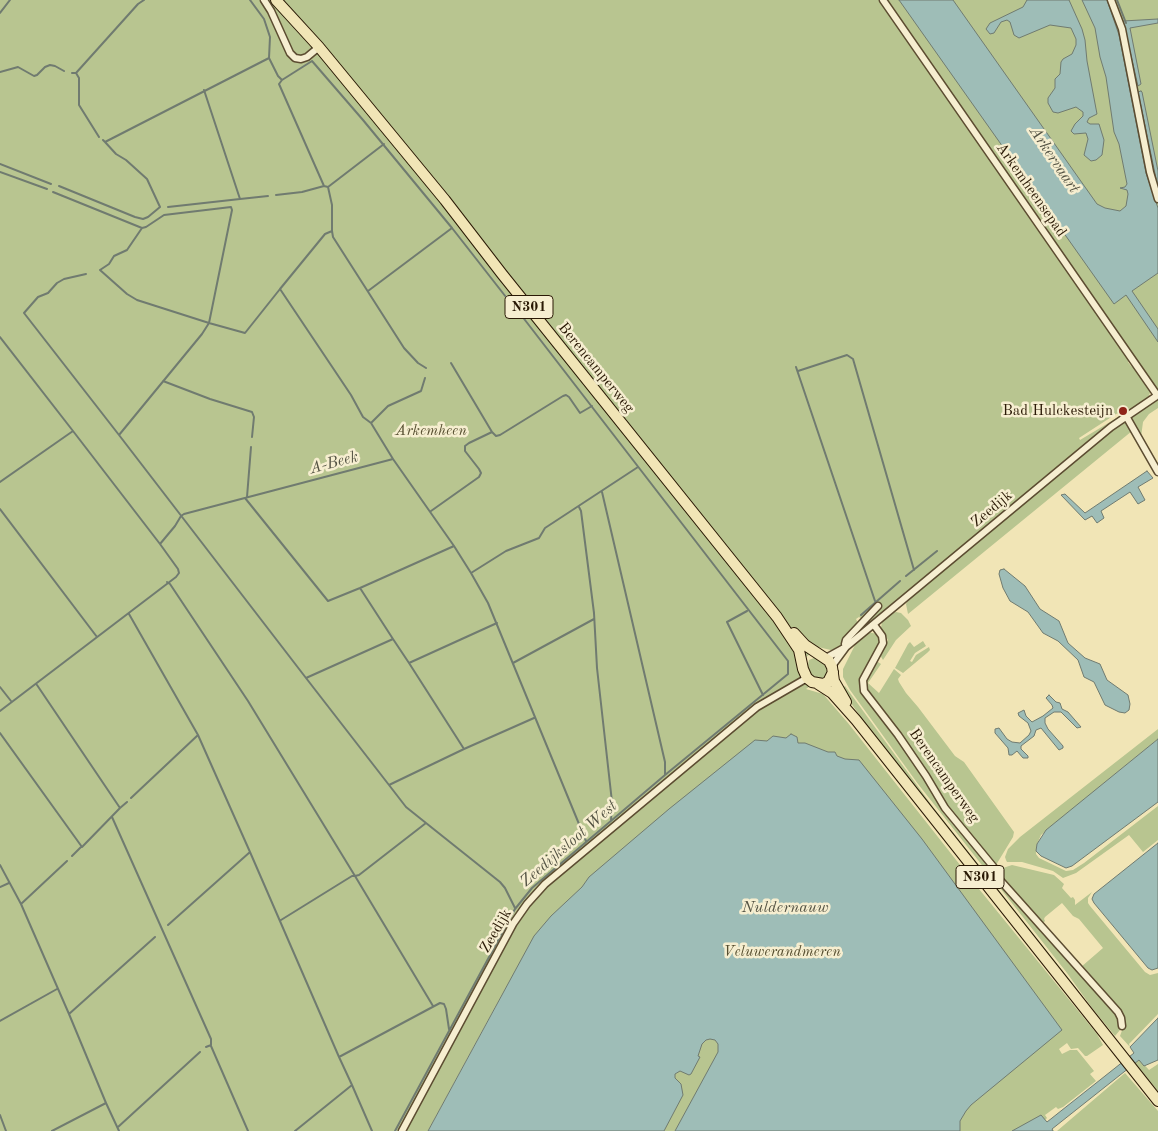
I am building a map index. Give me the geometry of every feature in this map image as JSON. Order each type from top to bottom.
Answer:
[{"type":"main road","name":"Berencamperweg","points":[[276,0],[319,47],[445,200],[512,287],[777,617],[799,650],[802,663]]},
{"type":"main road","name":"Berencamperweg","points":[[777,617],[805,645],[828,662],[838,689],[856,720]]},
{"type":"main road","points":[[813,653],[828,662],[828,682],[818,684],[807,678],[802,663],[807,656],[813,653]]},
{"type":"main road","name":"Berencamperweg","points":[[818,684],[832,693],[856,720],[1158,1101]]},
{"type":"street","points":[[264,0],[290,53],[295,58],[307,57],[319,47]]},
{"type":"street","name":"Arkemheensepad","points":[[883,0],[1158,395]]},
{"type":"street","points":[[1111,0],[1122,29],[1150,172],[1158,199]]},
{"type":"street","name":"Zeedijk","points":[[828,662],[1126,416],[1158,395]]},
{"type":"street","points":[[1126,416],[1158,472]]},
{"type":"street","name":"Zeedijk","points":[[846,647],[846,640],[878,606]]},
{"type":"street","name":"Berencamperweg","points":[[874,624],[882,636],[883,643],[863,680],[864,691],[926,776],[945,808],[996,870],[998,877],[1118,1012],[1122,1026]]},
{"type":"street","name":"Zeedijk","points":[[402,1131],[513,924],[539,890],[757,707],[807,678]]},
{"type":"green space","name":"Arkemheen","points":[[0,0],[1158,0],[1158,389],[1134,358],[1128,362],[1137,369],[1151,390],[1148,398],[1133,408],[1116,414],[1079,438],[1080,440],[1120,416],[850,641],[862,619],[859,617],[856,619],[858,623],[840,648],[835,651],[818,647],[799,663],[800,678],[807,684],[819,689],[809,687],[806,689],[823,694],[848,723],[1097,1034],[1103,1045],[1087,1056],[1078,1048],[1071,1049],[1067,1043],[1059,1049],[1062,1054],[1070,1050],[1077,1050],[1094,1071],[1090,1074],[1096,1081],[1063,1107],[1058,1109],[1056,1107],[1045,1115],[1047,1118],[1045,1120],[1054,1131],[429,1131],[514,972],[428,1131],[0,1131]]},
{"type":"green space","points":[[1158,398],[1158,408],[1149,414],[1143,422],[1141,437],[1132,422],[1132,416]]},
{"type":"green space","points":[[1121,423],[1127,423],[1132,431],[908,614],[906,604],[910,597]]},
{"type":"green space","points":[[896,612],[901,613],[911,626],[896,640],[883,660],[880,655],[888,640],[881,628],[882,621]]},
{"type":"green space","points":[[868,632],[877,634],[880,642],[859,683],[862,692],[925,777],[943,809],[1116,1012],[1121,1023],[1120,1030],[1115,1036],[918,784],[850,690],[843,677],[843,669],[857,641]]},
{"type":"green space","points":[[923,641],[926,646],[915,653],[910,661],[912,662],[916,655],[929,647],[930,650],[927,653],[903,673],[895,668],[910,642],[914,647]]},
{"type":"green space","points":[[818,658],[827,665],[828,672],[823,679],[813,678],[807,669],[809,660]]},
{"type":"green space","points":[[875,663],[881,664],[868,683],[879,693],[894,669],[901,675],[898,679],[906,693],[955,756],[964,762],[1014,832],[1013,837],[996,865],[946,806],[868,693],[865,682]]},
{"type":"green space","points":[[845,686],[933,807],[1077,989],[1087,1006],[870,730],[841,689]]},
{"type":"green space","points":[[1158,729],[1158,739],[1041,835],[1037,844],[1036,854],[1039,858],[1066,871],[1073,870],[1158,806],[1158,840],[1143,852],[1129,835],[1076,873],[1063,878],[1053,871],[1022,862],[1007,862],[1005,857],[1008,849],[1020,837]]},
{"type":"green space","points":[[1012,865],[1054,875],[1064,884],[1062,888],[1071,898],[1073,897],[1075,905],[1092,892],[1088,898],[1090,906],[1145,972],[1150,975],[1158,973],[1158,1014],[1129,1044],[1130,1047],[1120,1036],[1124,1025],[1081,967],[1103,948],[1079,919],[1073,916],[1062,903],[1045,917],[1045,921],[1042,924],[1002,879],[1000,874],[1003,868]]},
{"type":"green space","points":[[1140,1060],[1149,1070],[1158,1064],[1158,1091],[1135,1063]]},
{"type":"green space","points":[[1125,1073],[1158,1111],[1158,1131],[1057,1131]]},
{"type":"water","name":"Arkervaart","points":[[899,0],[953,0],[1097,204],[1120,211],[1126,206],[1128,194],[1127,190],[1120,188],[1125,187],[1127,184],[1119,144],[1114,132],[1106,77],[1095,28],[1082,0],[1107,0],[1119,35],[1146,173],[1158,208],[1158,273],[1132,291],[1158,329],[1158,342],[1126,295],[1114,304]]},
{"type":"water","points":[[1027,0],[1069,0],[1082,29],[1097,114],[1089,118],[1087,122],[1099,124],[1104,140],[1102,155],[1096,160],[1091,161],[1084,155],[1088,139],[1086,133],[1074,134],[1071,131],[1083,116],[1083,112],[1076,107],[1058,113],[1053,112],[1048,103],[1048,98],[1055,88],[1055,79],[1060,74],[1061,62],[1072,54],[1076,45],[1076,39],[1071,28],[1050,25],[1019,38],[1014,35],[1010,22],[1007,20],[1001,22],[994,33],[990,34],[986,29],[990,23],[1023,7]]},
{"type":"water","points":[[1158,19],[1158,23],[1130,28],[1141,84],[1138,86],[1123,21]]},
{"type":"water","points":[[1141,91],[1158,171],[1158,188],[1138,92]]},
{"type":"water","points":[[1147,471],[1153,478],[1138,487],[1145,500],[1138,504],[1130,492],[1101,511],[1104,518],[1097,523],[1092,516],[1085,520],[1061,495],[1065,494],[1085,513]]},
{"type":"water","points":[[1004,569],[1025,586],[1040,609],[1059,621],[1068,643],[1085,658],[1100,664],[1107,680],[1128,695],[1129,710],[1125,713],[1119,712],[1105,705],[1094,682],[1084,677],[1078,660],[1058,641],[1043,633],[1028,612],[1010,601],[1003,588],[999,574],[1000,570]]},
{"type":"water","points":[[1049,695],[1056,702],[1060,703],[1062,709],[1068,712],[1081,727],[1077,728],[1061,712],[1054,712],[1045,718],[1045,723],[1063,748],[1059,750],[1041,728],[1036,730],[1034,736],[1021,746],[1021,749],[1028,758],[1023,758],[1017,751],[1009,755],[1008,748],[995,733],[995,729],[999,728],[1007,739],[1012,742],[1020,743],[1031,731],[1028,723],[1018,713],[1024,710],[1026,716],[1032,722],[1043,716],[1053,708],[1046,698]]},
{"type":"water","name":"Nuldernauw","points":[[791,734],[797,737],[798,743],[805,743],[828,752],[835,752],[837,756],[845,759],[859,760],[922,839],[1062,1030],[971,1105],[960,1121],[960,1131],[675,1131],[718,1052],[718,1044],[715,1040],[710,1039],[702,1044],[698,1056],[700,1057],[691,1074],[680,1071],[675,1074],[675,1078],[681,1084],[683,1095],[664,1131],[428,1131],[534,936],[551,916],[582,887],[589,877],[669,809],[755,740],[767,741],[773,736],[786,738]]},
{"type":"water","points":[[1158,739],[1158,802],[1072,866],[1066,868],[1041,856],[1036,851],[1037,844],[1046,830]]},
{"type":"water","points":[[1158,843],[1158,968],[1152,970],[1148,968],[1092,899],[1094,894]]},
{"type":"water","points":[[1158,1018],[1158,1060],[1144,1066],[1139,1060],[1052,1129],[1053,1131],[1012,1131],[1041,1115],[1047,1122],[1134,1053],[1130,1047]]},
{"type":"waterway","points":[[0,13],[10,0]]},
{"type":"waterway","points":[[72,73],[76,73],[138,4],[144,0]]},
{"type":"waterway","points":[[250,0],[264,19],[270,37],[269,58],[282,80]]},
{"type":"waterway","points":[[1117,0],[1126,23]]},
{"type":"waterway","points":[[103,140],[105,142],[269,58]]},
{"type":"waterway","points":[[328,187],[324,186],[279,84],[282,80],[312,61],[452,228],[368,291]]},
{"type":"waterway","points":[[0,72],[18,67],[34,76],[50,65],[64,71]]},
{"type":"waterway","points":[[76,73],[79,78],[79,105],[99,137]]},
{"type":"waterway","points":[[168,207],[240,199],[204,90]]},
{"type":"waterway","points":[[59,186],[143,219],[160,207],[147,179],[126,160],[116,154],[105,142]]},
{"type":"waterway","name":"A-Beek","points":[[0,711],[176,577],[179,573],[178,569],[160,544],[184,514],[393,459],[371,423],[363,417],[351,395],[280,289],[325,234],[332,231],[332,205],[328,187],[384,144]]},
{"type":"waterway","points":[[0,164],[51,184]]},
{"type":"waterway","points":[[0,172],[47,189]]},
{"type":"waterway","points":[[276,195],[302,192],[324,186]]},
{"type":"waterway","points":[[53,192],[142,228],[127,250],[114,256],[109,264],[100,270]]},
{"type":"waterway","points":[[240,199],[268,196]]},
{"type":"waterway","points":[[100,270],[127,294],[137,300],[209,323],[232,210],[231,207],[164,215],[142,228]]},
{"type":"waterway","points":[[452,228],[513,306]]},
{"type":"waterway","points":[[332,231],[333,237],[404,348],[418,363],[426,368]]},
{"type":"waterway","points":[[86,274],[64,279],[57,283],[48,293],[38,297],[24,313],[119,435],[209,323],[245,333],[280,289]]},
{"type":"waterway","name":"Zeedijksloot West","points":[[395,1131],[515,909],[532,888],[788,674],[788,661],[518,311]]},
{"type":"waterway","points":[[0,337],[73,431],[0,482]]},
{"type":"waterway","points":[[798,371],[847,355],[853,359],[914,570]]},
{"type":"waterway","points":[[451,363],[492,432]]},
{"type":"waterway","points":[[796,367],[875,601]]},
{"type":"waterway","points":[[371,423],[388,406],[421,391],[425,378]]},
{"type":"waterway","points":[[163,381],[210,399],[252,412],[254,417],[252,437]]},
{"type":"waterway","points":[[431,511],[479,477],[481,473],[479,469],[465,451],[465,446],[469,443],[492,432],[496,436],[500,435],[566,395],[580,413],[592,406]]},
{"type":"waterway","points":[[73,431],[160,544]]},
{"type":"waterway","points":[[119,435],[306,678]]},
{"type":"waterway","points":[[247,497],[251,447]]},
{"type":"waterway","points":[[393,459],[454,546],[488,603],[586,841]]},
{"type":"waterway","points":[[471,573],[506,551],[539,538],[545,528],[638,467]]},
{"type":"waterway","points":[[602,492],[665,762],[665,775]]},
{"type":"waterway","points":[[245,498],[328,601],[454,546]]},
{"type":"waterway","points":[[579,507],[594,613],[597,668],[612,802],[611,820]]},
{"type":"waterway","points":[[0,509],[97,637]]},
{"type":"waterway","points":[[906,576],[937,551]]},
{"type":"waterway","points":[[861,615],[900,581]]},
{"type":"waterway","points":[[167,582],[248,701],[355,876],[359,875],[426,823],[406,807],[389,785]]},
{"type":"waterway","points":[[360,588],[393,639]]},
{"type":"waterway","points":[[747,611],[727,622],[763,695]]},
{"type":"waterway","points":[[129,614],[198,735],[250,852]]},
{"type":"waterway","points":[[513,663],[594,619]]},
{"type":"waterway","points":[[497,623],[409,663],[464,749],[534,718]]},
{"type":"waterway","points":[[409,663],[393,639],[306,678],[389,785],[464,749]]},
{"type":"waterway","points":[[37,685],[120,808],[127,802]]},
{"type":"waterway","points":[[0,687],[11,701]]},
{"type":"waterway","points":[[0,733],[82,847],[120,808]]},
{"type":"waterway","points":[[131,798],[198,735]]},
{"type":"waterway","points":[[112,817],[211,1039],[211,1045],[206,1047]]},
{"type":"waterway","points":[[426,823],[500,882],[515,908]]},
{"type":"waterway","points":[[72,856],[81,847]]},
{"type":"waterway","points":[[168,925],[250,852],[339,1057]]},
{"type":"waterway","points":[[67,861],[21,904],[69,1014]]},
{"type":"waterway","points":[[0,865],[21,904]]},
{"type":"waterway","points":[[281,920],[352,876],[355,876],[433,1006]]},
{"type":"waterway","points":[[0,887],[9,883]]},
{"type":"waterway","points":[[106,1103],[69,1014],[155,937]]},
{"type":"waterway","points":[[0,1021],[57,989]]},
{"type":"waterway","points":[[352,1085],[339,1057],[440,1003],[444,1004],[446,1009],[449,1029]]},
{"type":"waterway","points":[[211,1046],[248,1131]]},
{"type":"waterway","points":[[118,1127],[200,1052]]},
{"type":"waterway","points":[[295,1131],[352,1085],[372,1131]]},
{"type":"waterway","points":[[52,1131],[106,1103],[119,1131]]},
{"type":"waterway","points":[[0,1115],[6,1131]]},
{"type":"place","name":"Bad Hulckesteijn","points":[[1123,411]]},
{"type":"park label","name":"Veluwerandmeren","points":[[782,952]]}]
